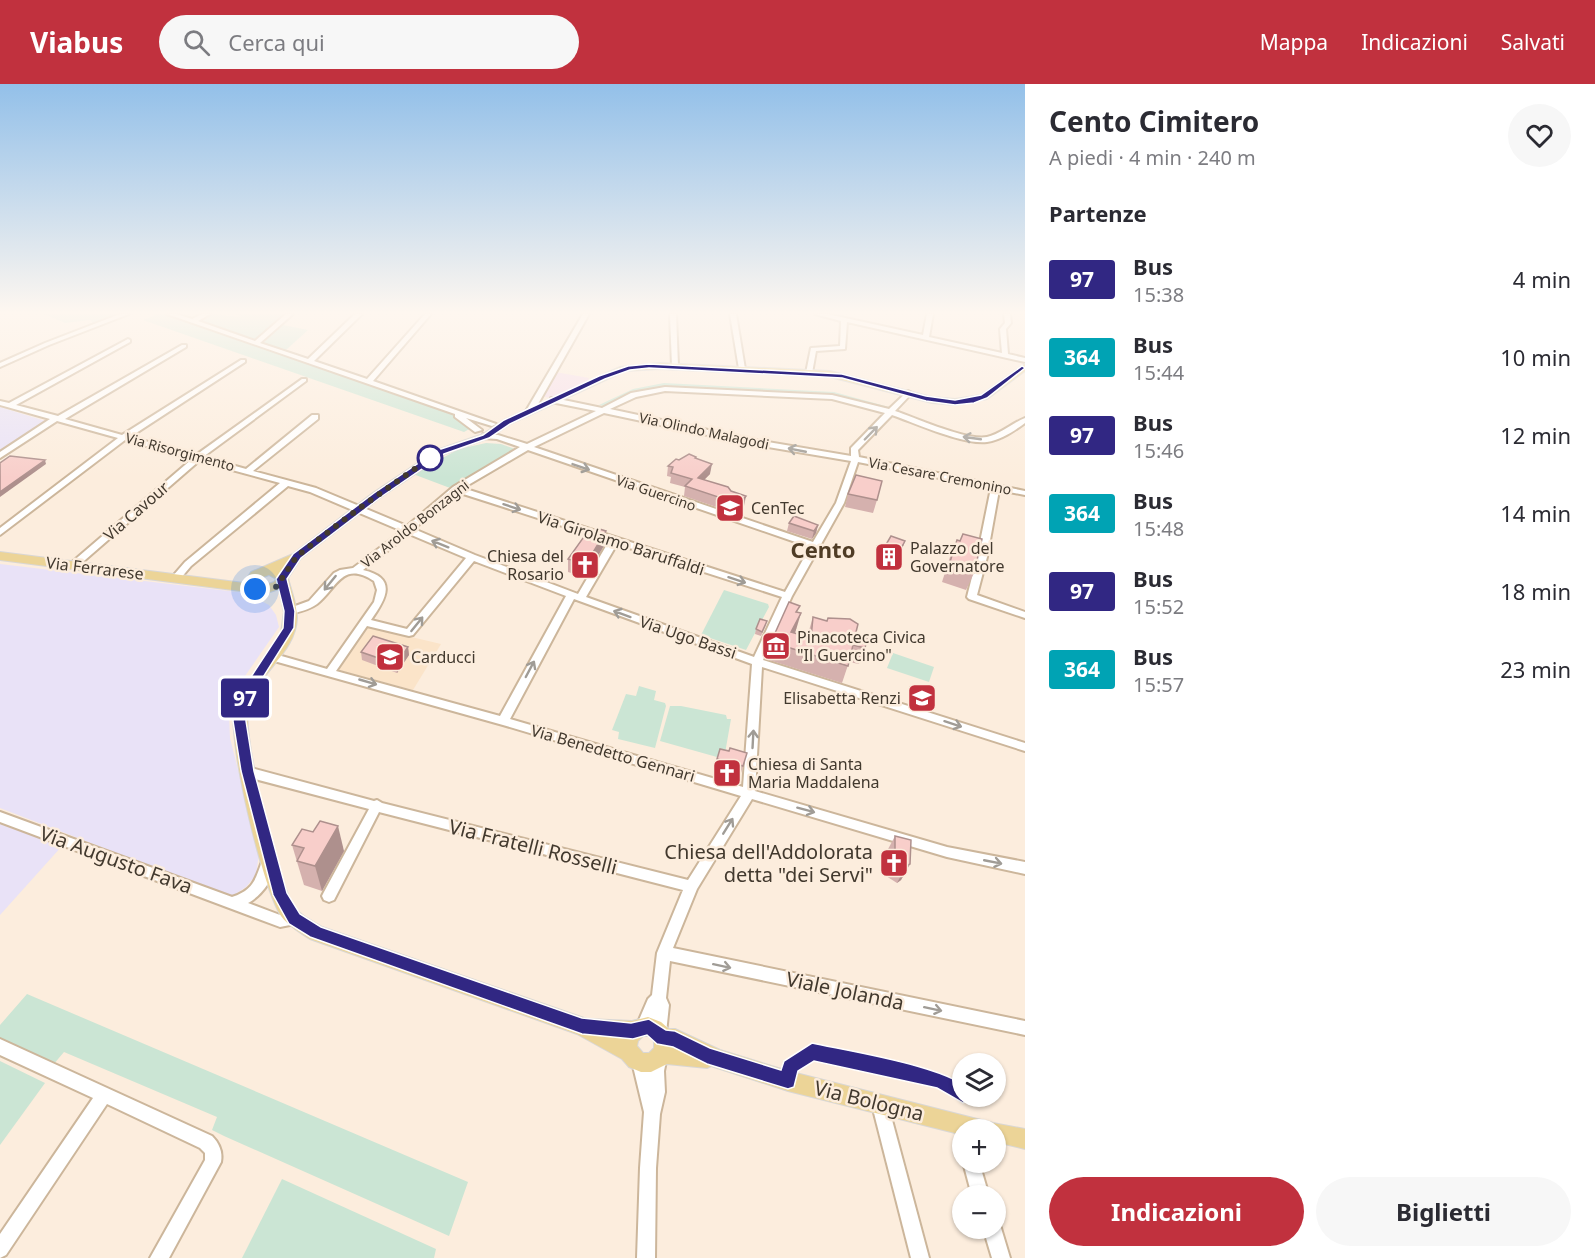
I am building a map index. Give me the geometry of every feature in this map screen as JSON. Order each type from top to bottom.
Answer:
[{"type":"main road","points":[[289,608],[258,589],[250,580],[297,556],[430,458],[570,392],[626,369]]},
{"type":"main road","points":[[737,369],[842,376],[944,402],[974,400],[991,393],[1024,369]]},
{"type":"main road","name":"Via Ferrarese","points":[[0,556],[258,589]]},
{"type":"main road","points":[[258,589],[276,587],[297,556]]},
{"type":"main road","points":[[261,573],[275,572],[282,579],[289,608],[290,624],[287,633],[253,682],[241,708],[240,732],[247,771],[280,895],[295,919],[316,933],[582,1026],[649,1045]]},
{"type":"main road","name":"Via Ferrarese","points":[[184,578],[261,573]]},
{"type":"main road","name":"Via Bologna","points":[[649,1045],[718,1059],[952,1128]]},
{"type":"main road","points":[[1006,1134],[1025,1138]]},
{"type":"street","points":[[9,406],[77,369]]},
{"type":"street","points":[[0,456],[145,369]]},
{"type":"street","points":[[0,532],[124,437],[231,369]]},
{"type":"street","name":"Via Guercino","points":[[333,369],[499,427],[526,447],[815,546]]},
{"type":"street","points":[[369,381],[380,369]]},
{"type":"street","points":[[531,411],[555,369]]},
{"type":"street","points":[[809,373],[810,369]]},
{"type":"street","name":"Via Cavour","points":[[74,565],[197,458],[304,380]]},
{"type":"street","name":"Via Aroldo Bonzagni","points":[[289,608],[304,608],[315,601],[337,574],[355,571],[456,489],[526,447],[640,393],[665,389],[832,397],[891,412],[965,438],[986,440],[1005,434],[1025,420]]},
{"type":"street","points":[[570,392],[578,404]]},
{"type":"street","points":[[646,1258],[652,1114],[649,1045],[662,1005],[659,999],[664,953],[691,886],[749,794],[757,662],[787,596],[840,503],[855,460],[854,450],[908,393]]},
{"type":"street","name":"Via Olindo Malagodi","points":[[538,398],[855,460]]},
{"type":"street","name":"Via Risorgimento","points":[[0,403],[287,482],[327,495],[357,510]]},
{"type":"street","points":[[451,409],[480,434]]},
{"type":"street","points":[[248,471],[315,417]]},
{"type":"street","name":"Via Cesare Cremonino","points":[[855,460],[1025,493]]},
{"type":"street","points":[[184,578],[188,564],[287,482]]},
{"type":"street","points":[[995,487],[972,597],[1025,615]]},
{"type":"street","name":"Via Girolamo Baruffaldi","points":[[456,489],[787,596]]},
{"type":"street","name":"Via Ugo Bassi","points":[[357,510],[576,597],[757,662],[1025,747]]},
{"type":"street","points":[[503,721],[576,597],[614,541]]},
{"type":"street","points":[[364,622],[409,633],[472,557]]},
{"type":"street","points":[[330,672],[379,602],[381,589],[373,576],[355,571]]},
{"type":"street","name":"Via Benedetto Gennari","points":[[271,657],[503,721],[947,852],[1025,868]]},
{"type":"street","name":"Via Fratelli Rosselli","points":[[247,771],[473,832],[691,886]]},
{"type":"street","points":[[330,897],[376,805]]},
{"type":"street","name":"Via Augusto Fava","points":[[0,817],[280,921],[295,919]]},
{"type":"street","points":[[232,903],[247,899],[256,892],[262,882],[269,853]]},
{"type":"street","name":"Viale Jolanda","points":[[664,953],[1025,1028]]},
{"type":"street","points":[[0,1047],[206,1142],[213,1150],[213,1162],[159,1258]]},
{"type":"street","points":[[0,1249],[104,1095]]},
{"type":"street","points":[[880,1105],[920,1258]]},
{"type":"street","points":[[995,1239],[1001,1258]]},
{"type":"shaded area","points":[[555,372],[589,378],[587,382],[551,398],[540,396]]},
{"type":"shaded area","points":[[0,407],[49,422],[0,454]]},
{"type":"shaded area","points":[[0,564],[246,593],[269,605],[276,615],[279,627],[245,676],[229,714],[230,738],[259,853],[256,875],[246,887],[231,897],[0,808]]},
{"type":"shaded area","name":"Carducci","points":[[369,627],[441,644],[413,690],[339,670]]},
{"type":"shaded area","points":[[0,824],[62,846],[0,915]]},
{"type":"green space","points":[[283,369],[325,369],[452,412],[471,428],[464,432]]},
{"type":"green space","points":[[664,383],[834,392],[889,407],[886,410],[834,396],[665,387],[642,390],[607,407],[599,405],[633,389]]},
{"type":"green space","points":[[486,443],[501,444],[515,449],[450,488],[413,474],[459,449]]},
{"type":"green space","points":[[724,590],[768,604],[769,607],[746,650],[701,635]]},
{"type":"green space","points":[[893,653],[934,667],[929,682],[887,668]]},
{"type":"green space","points":[[639,686],[656,691],[654,700],[665,703],[666,706],[655,748],[618,739],[619,732],[612,730],[626,694],[636,696]]},
{"type":"green space","points":[[670,706],[726,715],[727,719],[731,719],[724,759],[660,741]]},
{"type":"green space","points":[[27,994],[468,1182],[449,1236],[212,1130],[217,1117],[64,1052],[53,1065],[0,1041],[0,1025]]},
{"type":"green space","points":[[0,1061],[45,1083],[0,1145]]},
{"type":"green space","points":[[282,1179],[436,1249],[434,1258],[242,1258]]},
{"type":"building","points":[[689,454],[712,464],[698,478],[728,487],[731,491],[746,496],[739,504],[685,486],[692,479],[671,473],[673,467],[668,466],[676,459],[679,460]]},
{"type":"building","points":[[10,456],[45,460],[0,492],[0,463]]},
{"type":"building","points":[[856,475],[882,481],[877,500],[848,494]]},
{"type":"building","points":[[794,516],[818,525],[814,531],[789,523]]},
{"type":"building","points":[[596,528],[606,531],[586,564],[568,559],[583,538],[588,539]]},
{"type":"building","points":[[963,534],[982,539],[974,573],[949,565],[957,540],[960,541]]},
{"type":"building","points":[[891,536],[905,541],[896,557],[881,553]]},
{"type":"building","points":[[789,602],[800,606],[796,612],[801,613],[791,632],[811,638],[813,617],[827,621],[828,618],[850,619],[858,624],[855,636],[867,639],[865,648],[853,645],[848,666],[771,642]]},
{"type":"building","points":[[760,619],[767,621],[762,632],[756,629]]},
{"type":"building","points":[[373,636],[408,647],[396,664],[361,652]]},
{"type":"building","points":[[730,748],[747,753],[743,766],[717,759],[720,749],[729,751]]},
{"type":"building","points":[[320,821],[338,826],[315,866],[297,861],[304,848],[292,845],[302,829],[313,832]]},
{"type":"building","points":[[895,836],[911,840],[910,864],[906,866],[895,860]]},
{"type":"bus line","name":"97","points":[[625,369],[602,377],[507,422],[486,436],[455,445],[441,452],[377,495],[297,556],[294,564],[282,579],[290,611],[289,628],[249,689],[241,708],[239,721],[247,771],[280,895],[287,910],[295,919],[316,933],[582,1026],[633,1031],[649,1027],[663,1038],[675,1039],[707,1055],[788,1081],[790,1067],[812,1052],[938,1080],[952,1086]]},
{"type":"bus line","name":"97","points":[[731,369],[842,376],[939,401],[955,402],[984,397],[1024,369]]},
{"type":"place","name":"CenTec","points":[[730,508]]},
{"type":"place","name":"Palazzo del Governatore","points":[[889,557]]},
{"type":"place","name":"Chiesa del Rosario","points":[[585,565]]},
{"type":"place","name":"Pinacoteca Civica \"Il Guercino\"","points":[[776,646]]},
{"type":"place","name":"Carducci","points":[[390,657]]},
{"type":"place","name":"Elisabetta Renzi","points":[[922,698]]},
{"type":"place","name":"Chiesa di Santa Maria Maddalena","points":[[727,773]]},
{"type":"place","name":"Chiesa dell'Addolorata detta \"dei Servi\"","points":[[894,863]]},
{"type":"district","name":"Cento","points":[[823,550]]},
{"type":"route","points":[[255,589],[268,590],[276,587],[294,564],[297,556],[430,458]]}]
